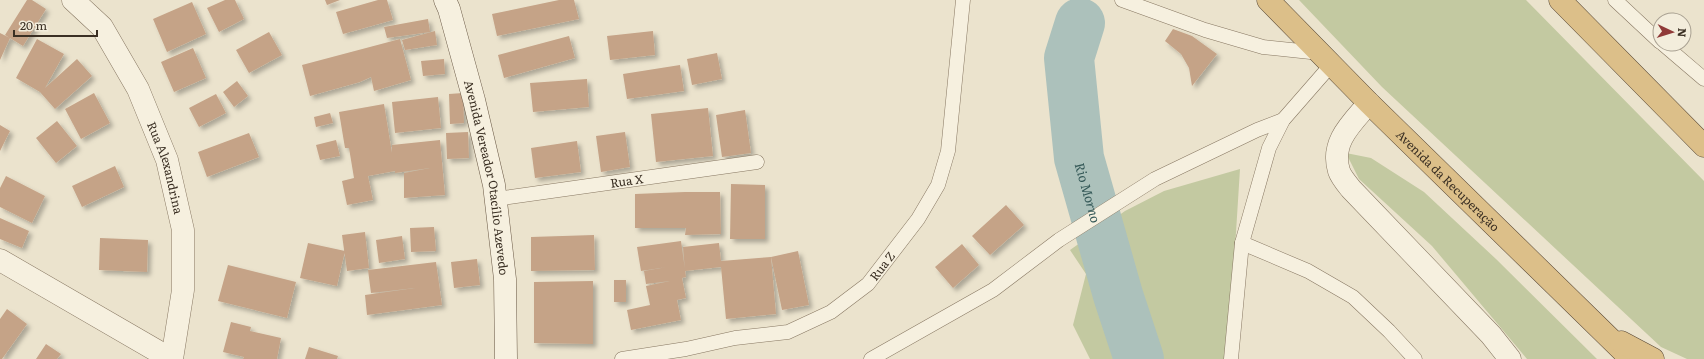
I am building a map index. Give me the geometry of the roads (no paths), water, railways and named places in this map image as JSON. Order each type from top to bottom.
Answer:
[{"type":"highway","name":"Avenida da Recuperação","points":[[1268,0],[1369,103],[1632,359]]},
{"type":"highway","points":[[1560,0],[1704,146]]},
{"type":"highway","points":[[1687,129],[1704,154]]},
{"type":"highway","points":[[1608,335],[1653,359]]},
{"type":"street","name":"Rua Alexandrina","points":[[73,0],[102,27],[138,89],[167,160],[183,230],[183,290],[171,359]]},
{"type":"street","name":"Avenida Vereador Otacílio Azevedo","points":[[445,0],[449,9],[474,100],[494,185],[505,279],[506,359]]},
{"type":"street","points":[[1369,103],[1340,139],[1337,158],[1340,172],[1351,189],[1481,324],[1510,359]]},
{"type":"street","points":[[0,260],[171,359]]},
{"type":"lane","name":"Rua Z","points":[[622,359],[686,350],[735,338],[788,332],[831,312],[868,284],[918,219],[938,185],[948,151],[963,0]]},
{"type":"lane","points":[[1122,0],[1205,30],[1263,47],[1326,59],[1283,120],[1269,148],[1242,243],[1231,359]]},
{"type":"lane","points":[[1615,0],[1652,35]]},
{"type":"lane","points":[[1672,52],[1704,79]]},
{"type":"lane","points":[[871,359],[993,290],[1059,240],[1155,179],[1257,130],[1283,120]]},
{"type":"lane","name":"Rua X","points":[[496,199],[757,162]]},
{"type":"lane","points":[[1242,243],[1308,271],[1353,297],[1415,359]]},
{"type":"waterway","name":"Rio Morno","points":[[1080,23],[1069,58],[1079,158],[1118,295],[1139,359]]}]
